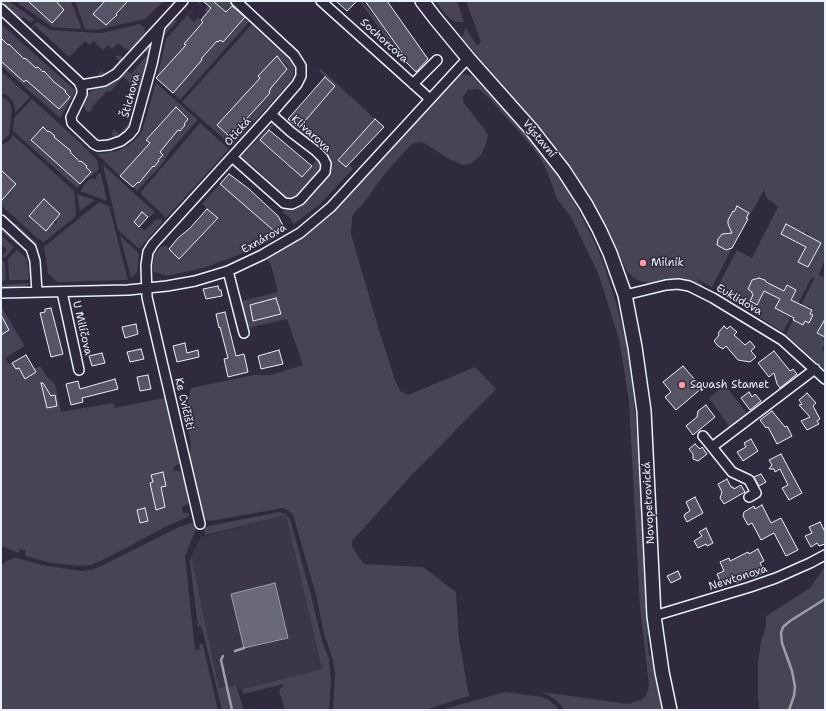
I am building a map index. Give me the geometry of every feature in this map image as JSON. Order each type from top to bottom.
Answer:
[{"type":"main road","name":"Výstavní","points":[[422,1],[468,58],[532,129],[564,171],[586,205],[599,229],[610,253],[625,295]]},
{"type":"main road","name":"Novopetrovická","points":[[625,295],[635,347],[644,411],[654,616],[662,672],[670,710]]},
{"type":"street","name":"Štichova","points":[[160,26],[152,64],[134,129],[127,137],[109,145],[102,146],[94,144],[73,125],[71,117],[82,94],[81,85],[104,81],[116,74],[160,26],[183,1]]},
{"type":"street","name":"Otická","points":[[146,288],[146,260],[150,248],[271,114],[297,84],[301,76],[301,66],[291,52],[236,1]]},
{"type":"street","name":"Sochorcova","points":[[321,1],[430,99]]},
{"type":"street","points":[[1,9],[70,72],[81,85]]},
{"type":"street","name":"Exnárova","points":[[1,293],[128,290],[181,284],[228,271],[283,243],[317,219],[343,195],[468,58]]},
{"type":"street","points":[[413,84],[436,60]]},
{"type":"street","name":"Klivarova","points":[[232,157],[284,203],[292,204],[300,200],[324,172],[326,164],[323,158],[316,151],[291,132],[271,114]]},
{"type":"street","points":[[1,220],[32,248],[35,261],[37,292]]},
{"type":"street","points":[[228,271],[244,333]]},
{"type":"street","name":"Euklidova","points":[[625,295],[678,284],[689,286],[760,325],[782,340],[825,379]]},
{"type":"street","name":"Ke Cvičišti","points":[[146,288],[200,524]]},
{"type":"street","name":"U Milíčova","points":[[62,292],[79,370]]},
{"type":"street","points":[[712,447],[815,369]]},
{"type":"street","points":[[703,436],[732,472],[749,480],[756,493],[749,497]]},
{"type":"street","name":"Newtonova","points":[[654,616],[756,585],[810,563],[825,555]]},
{"type":"shaded area","points":[[1,1],[8,1],[34,19],[31,23],[23,17],[19,21],[1,5]]},
{"type":"shaded area","points":[[15,1],[28,1],[52,23],[59,4],[56,1],[71,1],[81,27],[80,29],[52,27]]},
{"type":"shaded area","points":[[75,1],[105,1],[94,14],[106,25],[111,20],[112,21],[130,1],[164,1],[145,19],[96,30],[85,29]]},
{"type":"shaded area","points":[[202,1],[208,5],[212,1],[229,1],[233,4],[226,11],[218,4],[213,9],[211,8],[206,12],[205,10],[208,6]]},
{"type":"shaded area","points":[[362,1],[377,20],[378,19],[384,26],[383,28],[396,47],[398,46],[401,50],[415,40],[417,43],[403,58],[396,52],[361,3]]},
{"type":"shaded area","points":[[435,1],[457,1],[464,22],[455,22],[446,15]]},
{"type":"shaded area","points":[[466,1],[825,1],[825,260],[819,274],[820,276],[825,277],[825,325],[821,326],[817,333],[824,337],[823,339],[825,342],[822,350],[825,352],[825,370],[786,335],[793,320],[799,325],[803,325],[809,313],[813,309],[809,306],[806,308],[801,305],[814,279],[812,277],[783,332],[716,290],[737,250],[752,258],[778,207],[767,198],[764,190],[748,219],[746,218],[749,213],[737,207],[734,212],[732,211],[728,220],[729,228],[733,230],[731,235],[722,234],[718,238],[717,245],[726,250],[732,248],[712,287],[695,278],[704,286],[702,288],[689,282],[675,280],[650,283],[634,278],[627,271],[604,220],[572,168],[548,136],[462,38],[466,27],[477,45],[481,42]],"holes":[[[786,224],[805,234],[806,232],[809,234],[808,235],[821,243],[814,257],[807,248],[781,234]],[[763,278],[766,282],[762,296],[757,305],[750,301],[753,295],[752,291],[748,287],[752,280]],[[787,285],[796,290],[784,312],[775,308],[780,299],[773,295],[777,288],[784,291]]]},
{"type":"shaded area","points":[[193,9],[188,16],[194,22],[198,18],[203,22],[200,26],[218,42],[235,30],[246,16],[247,17],[245,19],[249,22],[180,100],[173,93],[216,43],[184,44],[186,45],[156,78],[166,39]]},
{"type":"shaded area","points":[[173,18],[177,21],[163,37],[166,26]]},
{"type":"shaded area","points":[[37,22],[51,30],[96,33],[103,33],[139,24],[145,28],[144,30],[148,33],[131,51],[125,49],[118,43],[112,49],[108,45],[103,50],[93,41],[90,45],[85,41],[69,57],[35,26],[30,31],[29,30]]},
{"type":"shaded area","points":[[253,23],[257,26],[255,28],[291,61],[294,68],[291,81],[232,146],[182,102]],"holes":[[[277,56],[289,67],[270,87],[272,88],[269,92],[270,93],[230,137],[217,125],[260,78]]]},
{"type":"shaded area","points":[[1,24],[76,91],[60,118],[1,66],[1,61],[24,82],[26,80],[59,109],[70,97],[65,92],[66,91],[60,86],[59,87],[44,71],[35,69],[9,44],[8,45],[3,40],[1,42]]},
{"type":"shaded area","points":[[149,44],[152,44],[142,86],[139,90],[123,77],[110,92],[107,91],[91,108],[93,110],[89,112],[86,111],[83,103],[85,96],[96,88],[113,82],[126,70],[131,74],[148,54],[144,50]]},
{"type":"shaded area","points":[[115,56],[120,56],[124,59],[111,73],[99,78],[98,75],[101,71],[106,75],[119,61]]},
{"type":"shaded area","points":[[321,69],[375,119],[338,159],[346,167],[349,164],[353,169],[319,205],[294,224],[289,217],[282,212],[287,207],[292,207],[330,161],[317,146],[286,121],[288,119],[299,128],[335,86],[319,71]]},
{"type":"shaded area","points":[[1,71],[30,97],[15,113],[13,101],[7,95],[1,93]]},
{"type":"shaded area","points":[[463,74],[472,76],[482,86],[541,150],[555,169],[567,188],[592,237],[603,262],[615,300],[625,336],[631,372],[639,457],[649,656],[653,656],[663,710],[565,710],[555,699],[542,692],[628,704],[641,700],[645,697],[648,691],[649,685],[640,608],[629,401],[619,339],[598,273],[571,217],[557,199],[547,171],[539,156],[491,100],[480,90],[468,90],[463,97],[463,101],[488,135],[481,155],[470,164],[463,165],[451,160],[424,143],[418,142],[412,144],[387,171],[363,204],[355,212],[352,217],[351,234],[379,330],[400,391],[408,395],[475,367],[496,389],[410,477],[352,541],[354,550],[364,564],[423,567],[456,592],[459,639],[469,696],[425,710],[333,710],[335,675],[333,660],[324,634],[316,595],[293,515],[288,510],[282,508],[211,521],[202,519],[187,456],[189,455],[191,444],[185,414],[191,388],[254,375],[271,375],[303,365],[287,319],[248,328],[242,301],[278,292],[271,265],[266,258],[286,247],[333,212],[456,78]]},
{"type":"shaded area","points":[[156,83],[198,120],[170,151],[163,163],[137,191],[133,187],[138,182],[139,183],[153,166],[154,167],[158,160],[159,151],[170,141],[169,140],[188,119],[176,107],[146,140],[150,143],[120,176],[97,154],[117,151],[129,145],[137,138],[142,131]]},
{"type":"shaded area","points":[[1,97],[9,102],[12,109],[9,135],[1,142]]},
{"type":"shaded area","points":[[32,99],[88,150],[97,160],[99,169],[77,188],[13,131],[14,118]],"holes":[[[42,128],[64,147],[65,146],[71,151],[70,152],[80,162],[82,161],[91,172],[80,184],[31,140]]]},
{"type":"shaded area","points":[[132,119],[134,121],[130,130],[119,138],[114,137],[112,134],[114,129],[119,134]]},
{"type":"shaded area","points":[[200,123],[229,149],[166,218],[141,194],[141,192]]},
{"type":"shaded area","points":[[271,125],[274,125],[260,140],[287,165],[302,177],[319,157],[323,169],[295,199],[288,201],[278,194],[280,191],[251,164],[244,163],[241,157]]},
{"type":"shaded area","points":[[13,135],[74,191],[75,217],[44,242],[38,239],[1,205],[1,200],[16,184],[1,170],[1,145],[9,141]],"holes":[[[44,199],[60,214],[55,220],[57,222],[56,224],[53,222],[45,230],[29,216]]]},
{"type":"shaded area","points":[[103,165],[155,212],[149,218],[142,212],[134,222],[145,231],[155,220],[160,219],[163,221],[140,248],[138,248],[118,230]]},
{"type":"shaded area","points":[[99,173],[101,174],[107,201],[80,191],[87,181],[93,178],[95,179]]},
{"type":"shaded area","points":[[220,184],[269,226],[270,225],[278,236],[236,256],[203,268],[167,276],[154,272],[152,268],[155,254],[161,246],[162,247],[165,245],[179,259],[218,219],[202,204]]},
{"type":"shaded area","points":[[77,194],[95,200],[80,211]]},
{"type":"shaded area","points":[[99,202],[109,206],[128,280],[57,282],[48,273],[44,247]]},
{"type":"shaded area","points":[[15,223],[38,244],[36,246],[13,226]]},
{"type":"shaded area","points":[[1,227],[20,243],[17,245],[1,231]]},
{"type":"shaded area","points":[[1,235],[14,247],[5,258],[2,256],[7,250],[1,244]]},
{"type":"shaded area","points":[[120,236],[139,253],[137,272],[131,278]]},
{"type":"shaded area","points":[[17,250],[27,259],[29,279],[27,280],[9,280],[8,259]]},
{"type":"shaded area","points":[[1,259],[5,263],[6,280],[1,282]]},
{"type":"shaded area","points":[[30,284],[1,288],[1,285]]},
{"type":"shaded area","points":[[1,306],[24,345],[5,358],[9,364],[12,363],[16,369],[19,368],[25,378],[36,372],[34,369],[40,366],[48,378],[55,384],[60,412],[113,403],[115,408],[168,397],[182,460],[179,464],[173,467],[174,471],[179,471],[185,475],[190,499],[188,504],[182,507],[183,513],[189,513],[188,517],[167,526],[91,565],[80,566],[51,563],[25,556],[26,551],[20,549],[19,553],[1,546],[1,335],[9,330],[1,315]],"holes":[[[151,475],[166,486],[161,487],[165,507],[156,509],[150,483],[153,482]],[[145,508],[148,521],[140,523],[137,510]]]},
{"type":"shaded area","points":[[725,385],[748,415],[731,429],[709,398]]},
{"type":"shaded area","points":[[279,512],[286,514],[290,519],[322,641],[329,659],[331,682],[329,710],[285,710],[279,691],[284,684],[243,694],[242,689],[322,669],[286,515],[205,535],[204,527]]},
{"type":"shaded area","points":[[286,515],[322,669],[237,690],[235,685],[219,688],[191,556],[201,537]]},
{"type":"shaded area","points":[[191,523],[196,524],[197,527],[185,556],[195,650],[200,649],[199,643],[203,645],[218,710],[1,710],[1,567],[6,561],[17,558],[42,565],[81,571],[91,570],[179,527]]},
{"type":"shaded area","points":[[191,556],[219,688],[236,685],[244,710],[222,710],[204,636],[201,626],[198,626],[190,562]]},
{"type":"shaded area","points":[[825,566],[825,710],[759,710],[758,664],[761,640],[766,625],[766,616],[810,588]]},
{"type":"shaded area","points":[[505,692],[542,697],[549,700],[559,710],[441,710]]},
{"type":"water","points":[[275,583],[288,638],[244,648],[231,594]]},
{"type":"building","points":[[28,1],[56,1],[64,10],[52,23]]},
{"type":"building","points":[[105,1],[128,1],[116,14],[117,15],[106,25],[93,14]]},
{"type":"building","points":[[203,1],[213,1],[226,12],[232,6],[245,17],[223,42],[220,40],[218,42],[217,41],[173,93],[156,78],[186,45],[184,44],[203,22],[201,20],[211,8]]},
{"type":"building","points":[[336,1],[357,1],[347,11]]},
{"type":"building","points":[[365,1],[387,1],[428,59],[416,72],[403,59],[405,57]]},
{"type":"building","points":[[1,38],[24,59],[25,58],[36,68],[38,67],[43,72],[44,71],[54,82],[66,91],[65,92],[70,97],[59,109],[26,80],[24,82],[1,61]]},
{"type":"building","points":[[277,56],[287,69],[271,88],[270,93],[230,137],[217,125],[260,78],[258,76]]},
{"type":"building","points":[[325,77],[335,86],[299,128],[288,119]]},
{"type":"building","points":[[176,107],[188,119],[184,124],[185,125],[180,131],[178,130],[160,152],[163,155],[154,167],[153,166],[139,183],[138,182],[133,187],[120,176],[150,143],[146,140]]},
{"type":"building","points":[[375,119],[384,127],[346,167],[338,160]]},
{"type":"building","points":[[43,127],[71,151],[70,152],[80,162],[81,161],[87,166],[86,167],[91,172],[80,184],[31,140]]},
{"type":"building","points":[[269,130],[312,166],[302,177],[260,140]]},
{"type":"building","points":[[1,170],[16,184],[1,201]]},
{"type":"building","points":[[229,174],[249,189],[278,216],[285,229],[276,235],[273,230],[220,184]]},
{"type":"building","points":[[44,199],[60,214],[46,231],[29,216]]},
{"type":"building","points":[[737,206],[749,213],[746,218],[748,219],[732,248],[726,250],[717,245],[718,239],[722,234],[732,233],[728,220]]},
{"type":"building","points":[[207,209],[218,218],[179,259],[169,249]]},
{"type":"building","points":[[142,212],[148,217],[139,227],[134,222]]},
{"type":"building","points":[[786,224],[821,243],[808,267],[798,262],[806,247],[781,234]]},
{"type":"building","points":[[759,278],[784,291],[787,285],[796,290],[791,300],[812,310],[810,314],[813,315],[809,323],[805,321],[803,325],[793,320],[794,318],[775,308],[780,299],[764,291],[757,305],[750,301],[753,295],[748,289],[752,280]]},
{"type":"building","points":[[218,286],[219,290],[221,290],[222,296],[206,299],[203,289]]},
{"type":"building","points":[[276,298],[281,314],[253,321],[250,305]]},
{"type":"building","points":[[51,308],[63,354],[51,357],[40,313],[45,312],[45,309]]},
{"type":"building","points":[[225,312],[236,356],[244,354],[248,372],[228,377],[224,359],[228,358],[216,314]]},
{"type":"building","points":[[1,315],[9,330],[1,335]]},
{"type":"building","points":[[825,319],[825,337],[817,333]]},
{"type":"building","points":[[136,324],[138,334],[125,338],[122,327]]},
{"type":"building","points":[[724,326],[727,329],[730,326],[737,332],[734,335],[745,345],[750,341],[755,347],[751,351],[756,357],[750,362],[738,360],[726,346],[723,349],[718,346],[714,341]]},
{"type":"building","points":[[185,343],[187,353],[198,350],[199,357],[177,362],[173,346]]},
{"type":"building","points":[[141,349],[144,359],[130,362],[127,352]]},
{"type":"building","points":[[279,350],[283,364],[261,369],[258,356]]},
{"type":"building","points":[[774,351],[790,371],[793,369],[797,374],[780,388],[777,384],[774,373],[769,377],[758,363]]},
{"type":"building","points":[[102,353],[105,363],[92,366],[89,356]]},
{"type":"building","points":[[26,355],[36,372],[25,379],[19,368],[16,369],[12,363]]},
{"type":"building","name":"Squash Stamet","points":[[683,366],[702,388],[676,410],[665,397],[671,392],[663,382]]},
{"type":"building","points":[[148,375],[151,389],[140,391],[137,377]]},
{"type":"building","points":[[115,379],[118,389],[82,398],[83,402],[71,405],[66,384],[78,381],[80,389]]},
{"type":"building","points":[[41,383],[43,383],[51,396],[55,395],[57,406],[47,408]]},
{"type":"building","points":[[749,392],[752,397],[755,394],[761,401],[750,410],[741,398]]},
{"type":"building","points":[[807,393],[816,403],[813,406],[820,419],[817,421],[819,424],[807,430],[801,421],[810,417],[799,405],[802,404],[799,400]]},
{"type":"building","points":[[706,405],[715,417],[693,435],[686,426],[697,417],[698,411]]},
{"type":"building","points":[[772,411],[785,427],[787,426],[792,436],[777,444],[768,427],[766,428],[760,420]]},
{"type":"building","points":[[751,439],[758,451],[743,461],[737,452],[746,447],[744,443]]},
{"type":"building","points":[[695,444],[700,449],[702,447],[707,454],[698,461],[693,459],[693,454],[689,449]]},
{"type":"building","points":[[781,454],[802,493],[789,500],[782,488],[788,485],[780,469],[775,472],[774,469],[769,469],[772,465],[769,460]]},
{"type":"building","points":[[163,472],[166,486],[161,487],[165,507],[156,510],[150,483],[153,482],[151,475]]},
{"type":"building","points":[[761,474],[766,482],[759,486],[754,477]]},
{"type":"building","points":[[727,479],[731,487],[734,489],[741,485],[745,492],[724,504],[720,498],[722,492],[718,484]]},
{"type":"building","points":[[695,497],[703,513],[687,522],[684,516],[690,511],[686,502]]},
{"type":"building","points":[[762,505],[771,523],[781,518],[798,550],[786,556],[774,533],[761,540],[752,523],[748,525],[743,516],[744,512],[754,506],[755,509]]},
{"type":"building","points":[[145,508],[148,521],[140,523],[137,510]]},
{"type":"building","points":[[820,522],[825,532],[825,544],[819,546],[817,543],[811,547],[805,536],[812,533],[809,527]]},
{"type":"building","points":[[706,528],[713,543],[707,546],[706,544],[698,548],[694,541],[702,536],[699,532]]},
{"type":"building","points":[[758,549],[764,561],[760,563],[765,572],[754,577],[753,575],[736,583],[733,577],[722,583],[720,581],[717,574],[724,571],[720,562],[729,558],[730,561]]},
{"type":"building","points":[[678,571],[681,578],[671,583],[667,576]]},
{"type":"waterway","points":[[789,710],[794,696],[795,687],[792,671],[782,643],[781,633],[783,627],[790,621],[825,599]]},
{"type":"waterway","points":[[235,651],[244,648]]},
{"type":"waterway","points":[[223,656],[221,660],[232,710]]},
{"type":"place","name":"Milník","points":[[643,263]]},
{"type":"place","name":"Squash Stamet","points":[[682,385]]}]
